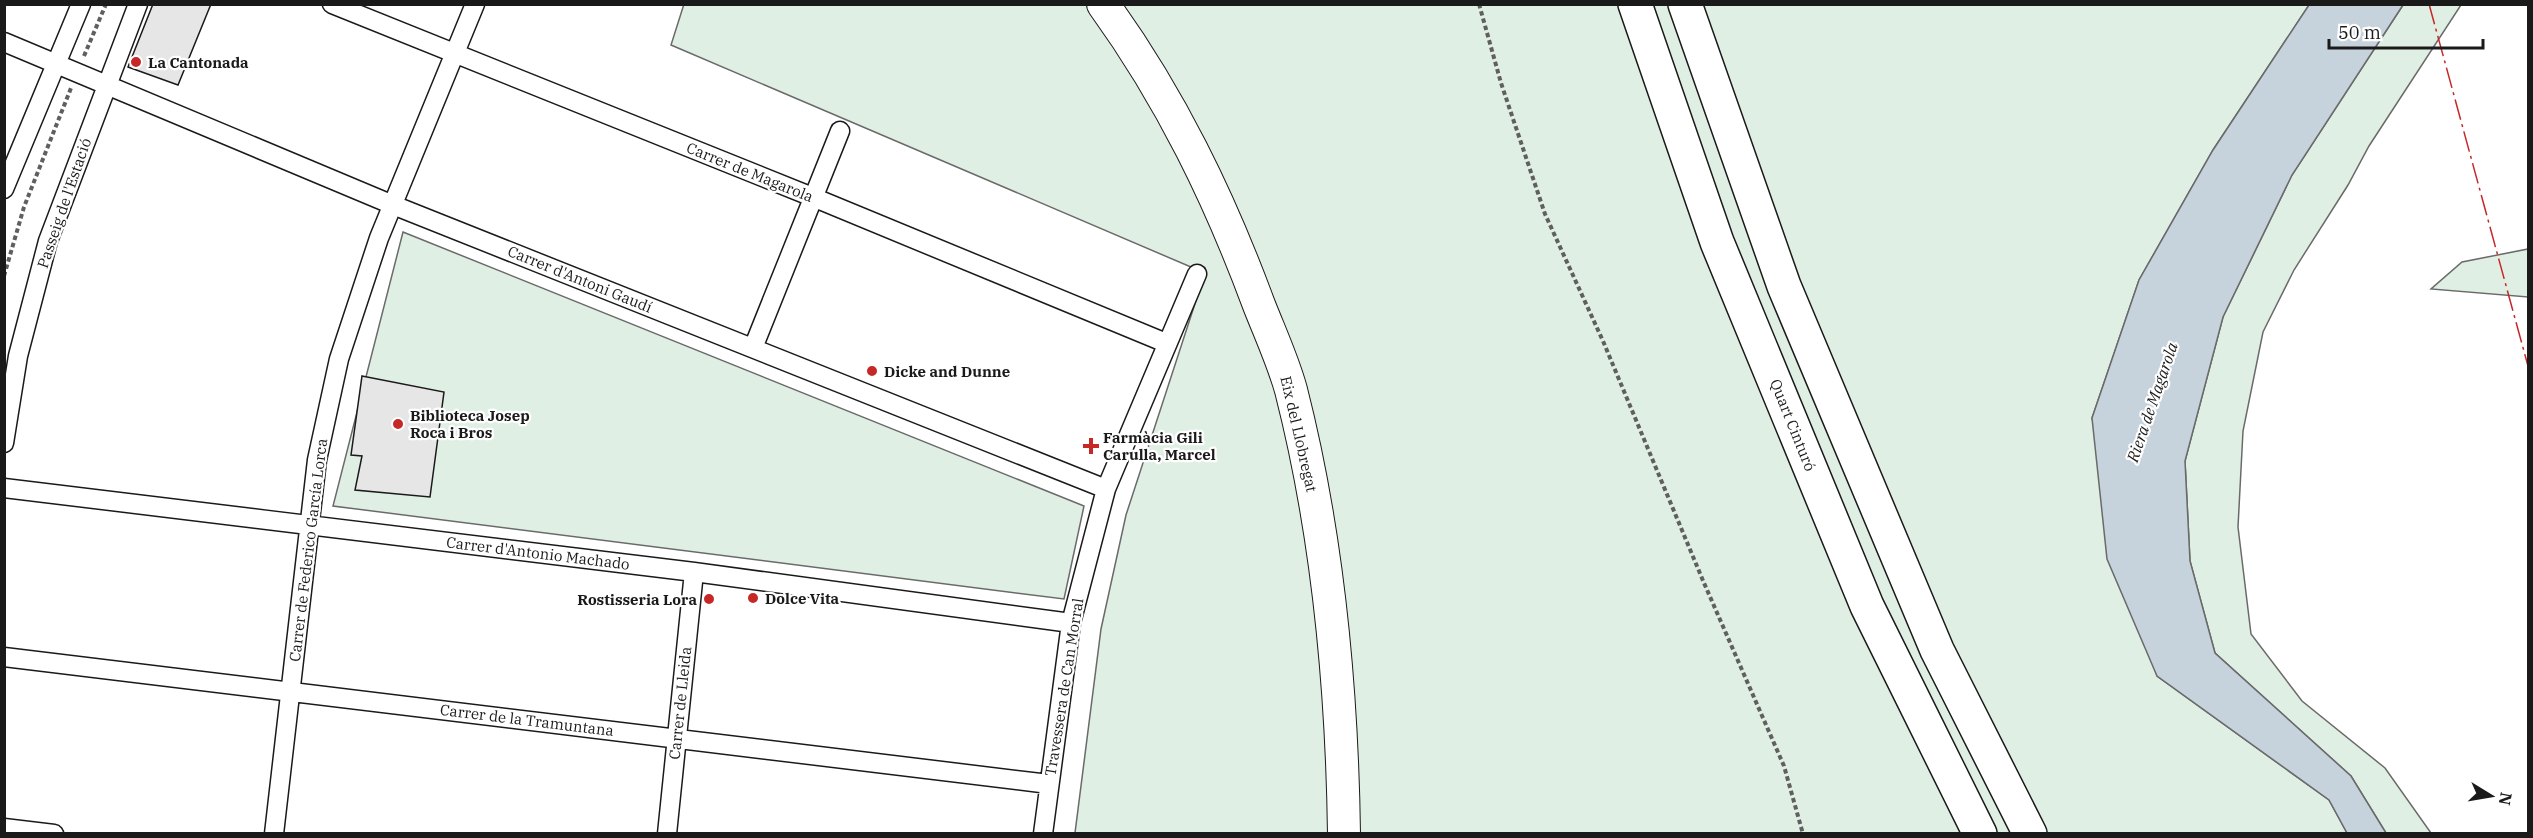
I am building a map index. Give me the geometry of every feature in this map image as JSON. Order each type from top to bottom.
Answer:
[{"type":"highway","name":"Eix del Llobregat","points":[[1103,4],[1183,128],[1234,236],[1290,387],[1307,460],[1329,590],[1340,706],[1344,834]]},
{"type":"highway","name":"Eix del Llobregat","points":[[1130,4],[1213,148],[1285,316],[1309,398],[1331,504],[1347,608],[1361,834]]},
{"type":"highway","name":"Quart Cinturó","points":[[1635,4],[1717,242],[1867,606],[1980,834]]},
{"type":"highway","points":[[1685,4],[1793,308],[1937,650],[2030,834]]},
{"type":"street","points":[[4,189],[81,4]]},
{"type":"street","name":"Passeig de l'Estació","points":[[4,443],[18,356],[48,241],[138,4]]},
{"type":"street","name":"Carrer de Magarola","points":[[332,4],[815,198],[1166,343]]},
{"type":"street","name":"Carrer de Federico García Lorca","points":[[274,834],[308,524],[317,460],[339,359],[393,205],[475,4]]},
{"type":"street","name":"Carrer d'Antoni Gaudí","points":[[4,42],[393,205],[1106,489]]},
{"type":"street","points":[[753,348],[840,131]]},
{"type":"street","name":"Travessera de Can Morral","points":[[1043,834],[1071,623],[1106,489],[1197,274]]},
{"type":"street","name":"Carrer d'Antonio Machado","points":[[4,488],[308,524],[1071,623]]},
{"type":"street","name":"Carrer de Lleida","points":[[667,834],[694,573]]},
{"type":"street","name":"Carrer de la Tramuntana","points":[[4,657],[1049,784]]},
{"type":"street","points":[[4,828],[54,834]]},
{"type":"path","points":[[4,276],[24,207],[106,4]]},
{"type":"path","points":[[1479,4],[1501,83],[1545,214],[1603,341],[1704,583],[1784,766],[1803,834]]},
{"type":"green space","points":[[684,4],[2309,5],[2213,150],[2139,280],[2092,418],[2157,676],[2329,800],[2347,833],[1075,833],[1101,629],[1126,515],[1205,273],[671,45]]},
{"type":"green space","points":[[2403,5],[2461,5],[2369,146],[2348,185],[2294,270],[2263,332],[2243,431],[2238,527],[2251,634],[2302,701],[2385,768],[2431,833],[2386,833],[2351,776],[2215,653],[2190,561],[2185,461],[2223,317],[2292,175]]},
{"type":"green space","points":[[403,232],[1084,506],[1064,599],[333,506]]},
{"type":"green space","points":[[2528,249],[2528,297],[2431,289],[2462,262]]},
{"type":"water","name":"Riera de Magarola","points":[[2309,5],[2403,5],[2292,175],[2223,317],[2185,461],[2190,561],[2215,653],[2351,776],[2386,833],[2347,833],[2329,800],[2157,676],[2107,559],[2092,418],[2139,280],[2213,150]]},
{"type":"building","points":[[153,4],[211,4],[178,85],[128,67]]},
{"type":"building","name":"Biblioteca Josep Roca i Bros","points":[[362,376],[444,392],[430,497],[355,490],[362,456],[351,455]]},
{"type":"power","points":[[2429,4],[2528,366]]},
{"type":"place","name":"La Cantonada","points":[[136,62]]},
{"type":"place","name":"Dicke and Dunne","points":[[872,371]]},
{"type":"place","name":"Biblioteca Josep Roca i Bros","points":[[398,424]]},
{"type":"place","name":"Farmàcia Gili Carulla, Marcel","points":[[1091,446]]},
{"type":"place","name":"Dolce Vita","points":[[753,598]]},
{"type":"place","name":"Rostisseria Lora","points":[[709,599]]}]
